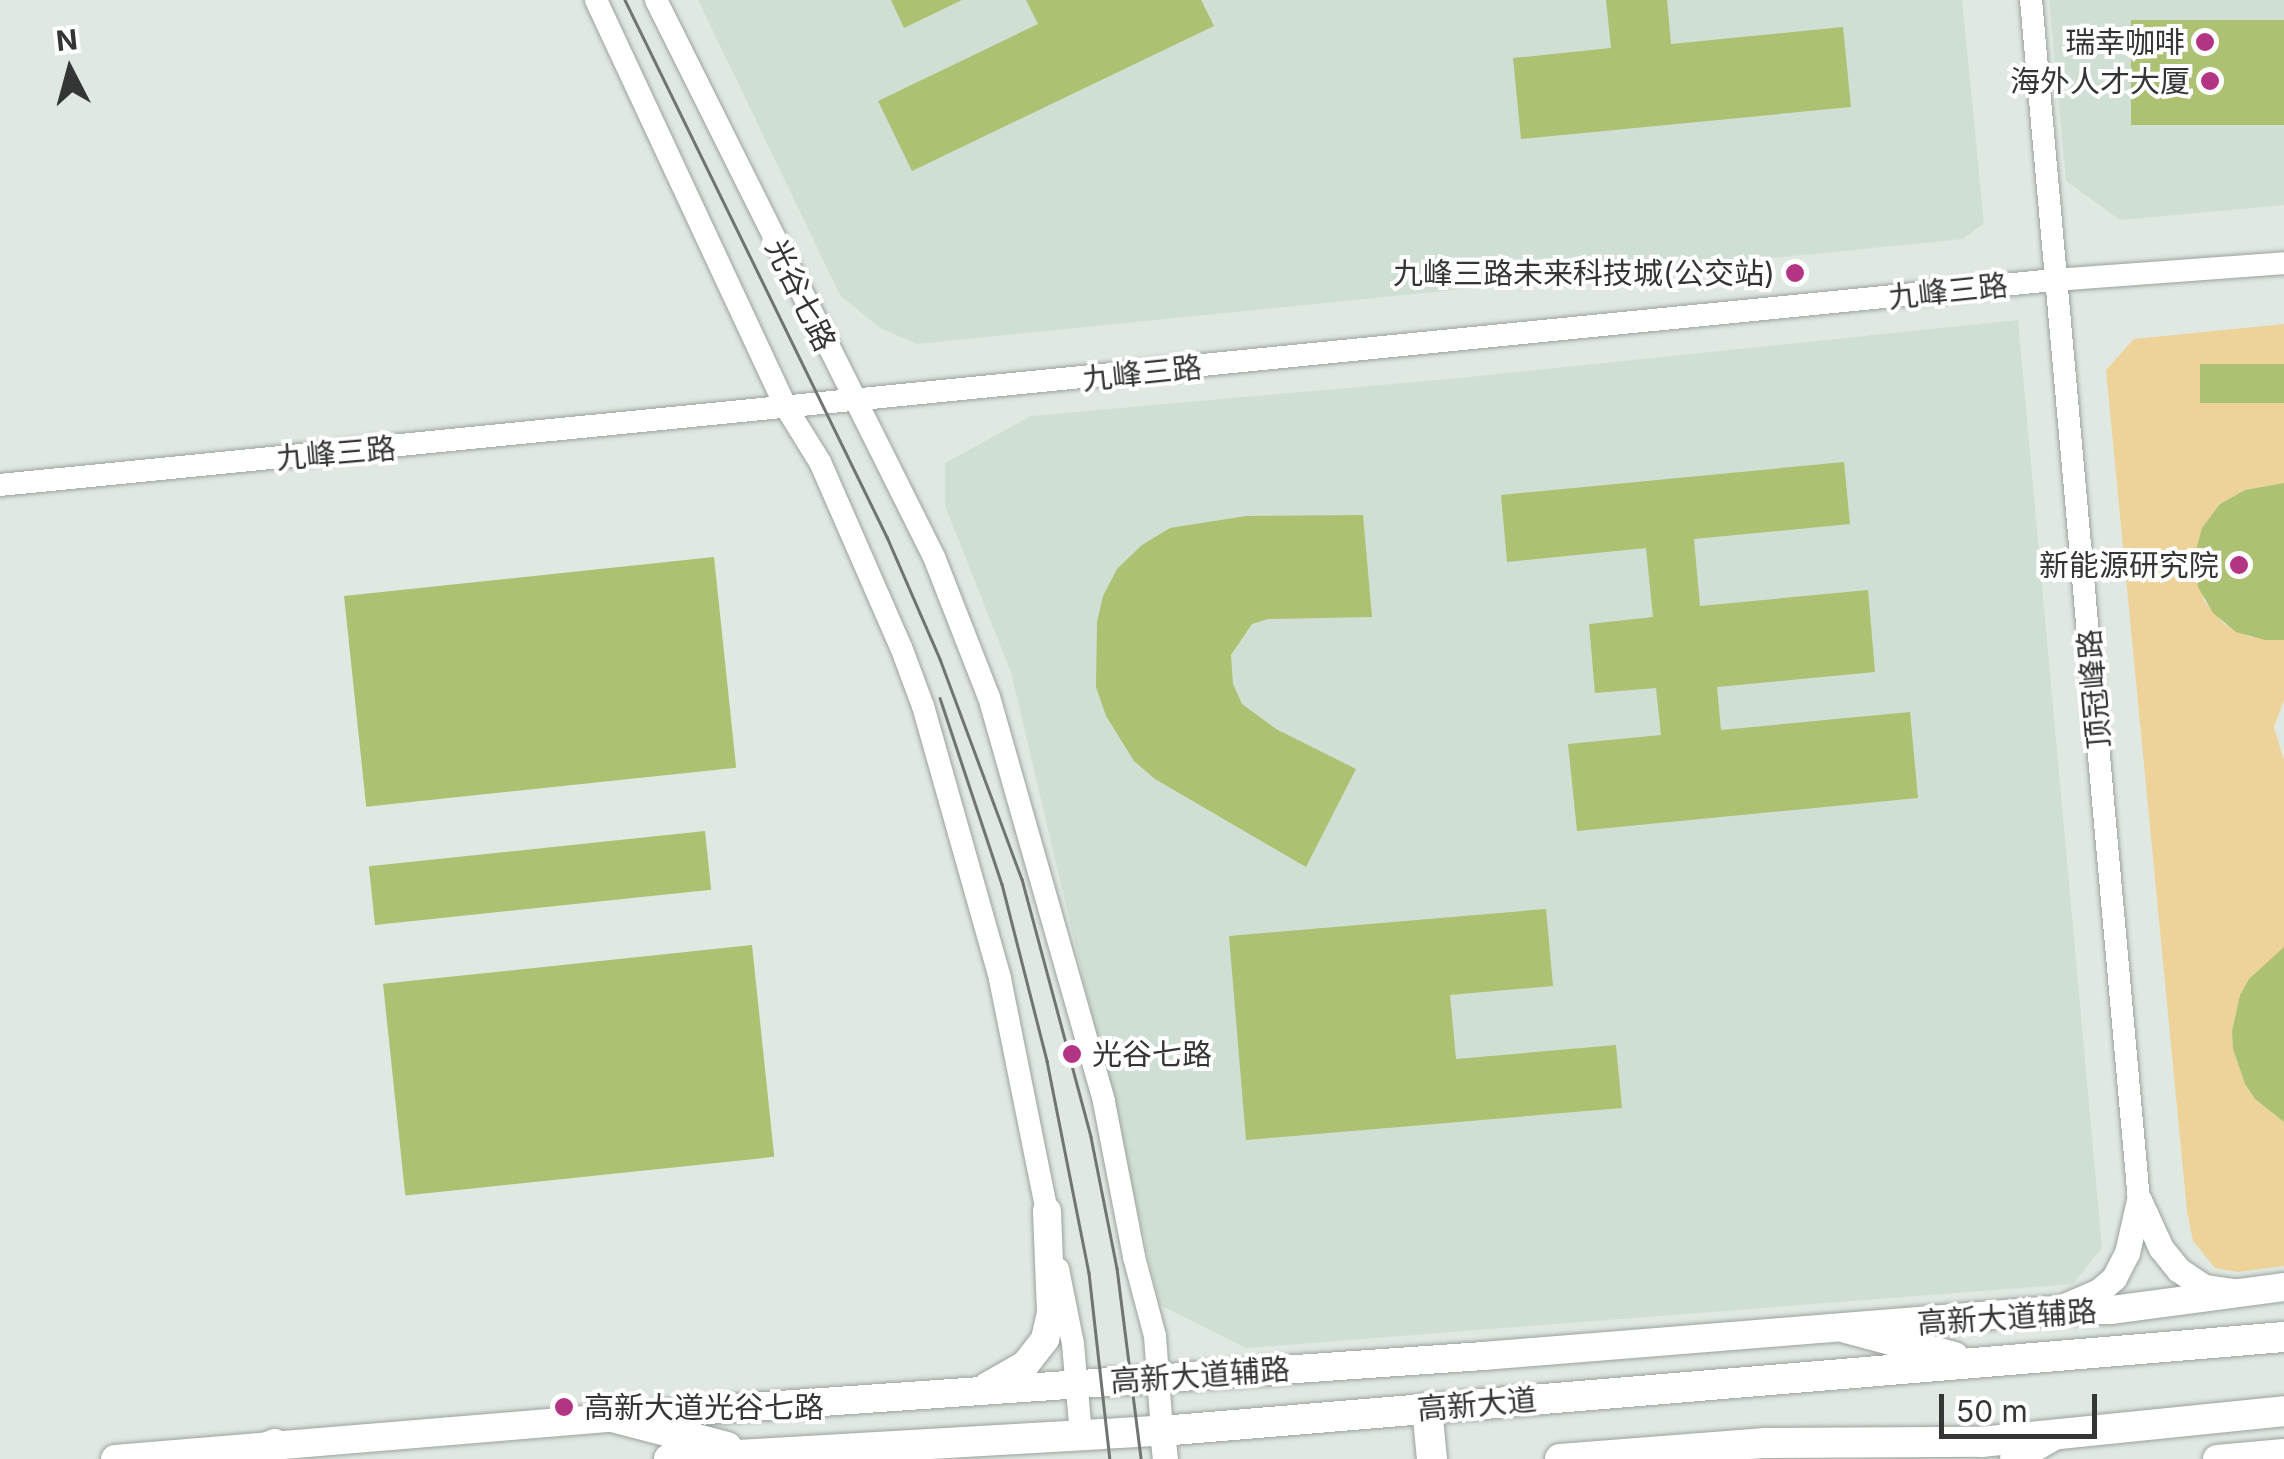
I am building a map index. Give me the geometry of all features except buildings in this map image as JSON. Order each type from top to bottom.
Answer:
[{"type":"highway","points":[[1846,1328],[1976,1364]]},
{"type":"highway","name":"高新大道","points":[[668,1459],[1164,1445],[1427,1408],[2284,1336]]},
{"type":"highway","points":[[1427,1408],[1432,1459]]},
{"type":"highway","points":[[1560,1459],[1764,1443],[1981,1442],[2284,1411]]},
{"type":"highway","points":[[612,1418],[754,1454]]},
{"type":"highway","points":[[238,1459],[274,1444]]},
{"type":"main road","points":[[2139,1200],[2161,1248],[2180,1270],[2204,1287],[2242,1292]]},
{"type":"main road","points":[[2056,1310],[2099,1291],[2114,1278],[2127,1252],[2139,1200]]},
{"type":"main road","points":[[980,1391],[1025,1364],[1045,1339],[1051,1312],[1047,1211]]},
{"type":"main road","name":"高新大道辅路","points":[[114,1459],[612,1418],[2056,1310],[2145,1307],[2284,1288]]},
{"type":"main road","points":[[2014,1459],[2058,1434]]},
{"type":"main road","points":[[2217,1459],[2284,1453]]},
{"type":"street","name":"光谷七路","points":[[596,0],[787,409],[820,462],[923,706],[1000,979],[1073,1344],[1082,1447]]},
{"type":"street","name":"光谷七路","points":[[656,0],[934,557],[990,697],[1104,1102],[1134,1257],[1156,1336],[1164,1445]]},
{"type":"street","name":"顶冠峰路","points":[[2031,0],[2139,1200]]},
{"type":"street","name":"九峰三路","points":[[0,485],[854,403],[2056,280],[2284,264]]},
{"type":"shaded area","points":[[698,0],[1962,0],[1984,223],[1963,239],[917,344],[880,328],[840,295]]},
{"type":"shaded area","points":[[2049,0],[2284,0],[2284,205],[2120,220],[2066,181]]},
{"type":"shaded area","points":[[2018,320],[2102,1248],[2073,1284],[1246,1348],[1160,1305],[1011,672],[945,506],[945,463],[1031,416],[1459,378]]},
{"type":"shaded area","points":[[2284,324],[2284,483],[2245,490],[2220,504],[2202,528],[2194,557],[2204,601],[2224,624],[2250,637],[2284,639],[2284,700],[2274,727],[2284,761],[2284,949],[2249,979],[2240,995],[2232,1031],[2233,1049],[2245,1084],[2255,1099],[2284,1122],[2284,1266],[2238,1272],[2215,1268],[2193,1241],[2187,1211],[2106,370],[2134,339]]},
{"type":"tram line","points":[[625,0],[887,537],[940,659],[1022,879],[1091,1137],[1117,1268],[1141,1459]]},
{"type":"tram line","points":[[940,698],[1002,884],[1047,1061],[1089,1273],[1110,1459]]},
{"type":"place","name":"瑞幸咖啡","points":[[2205,42]]},
{"type":"place","name":"海外人才大厦","points":[[2210,81]]},
{"type":"place","name":"九峰三路未来科技城(公交站)","points":[[1795,273]]},
{"type":"place","name":"新能源研究院","points":[[2239,565]]},
{"type":"place","name":"光谷七路","points":[[1072,1054]]},
{"type":"place","name":"高新大道光谷七路","points":[[564,1407]]}]
